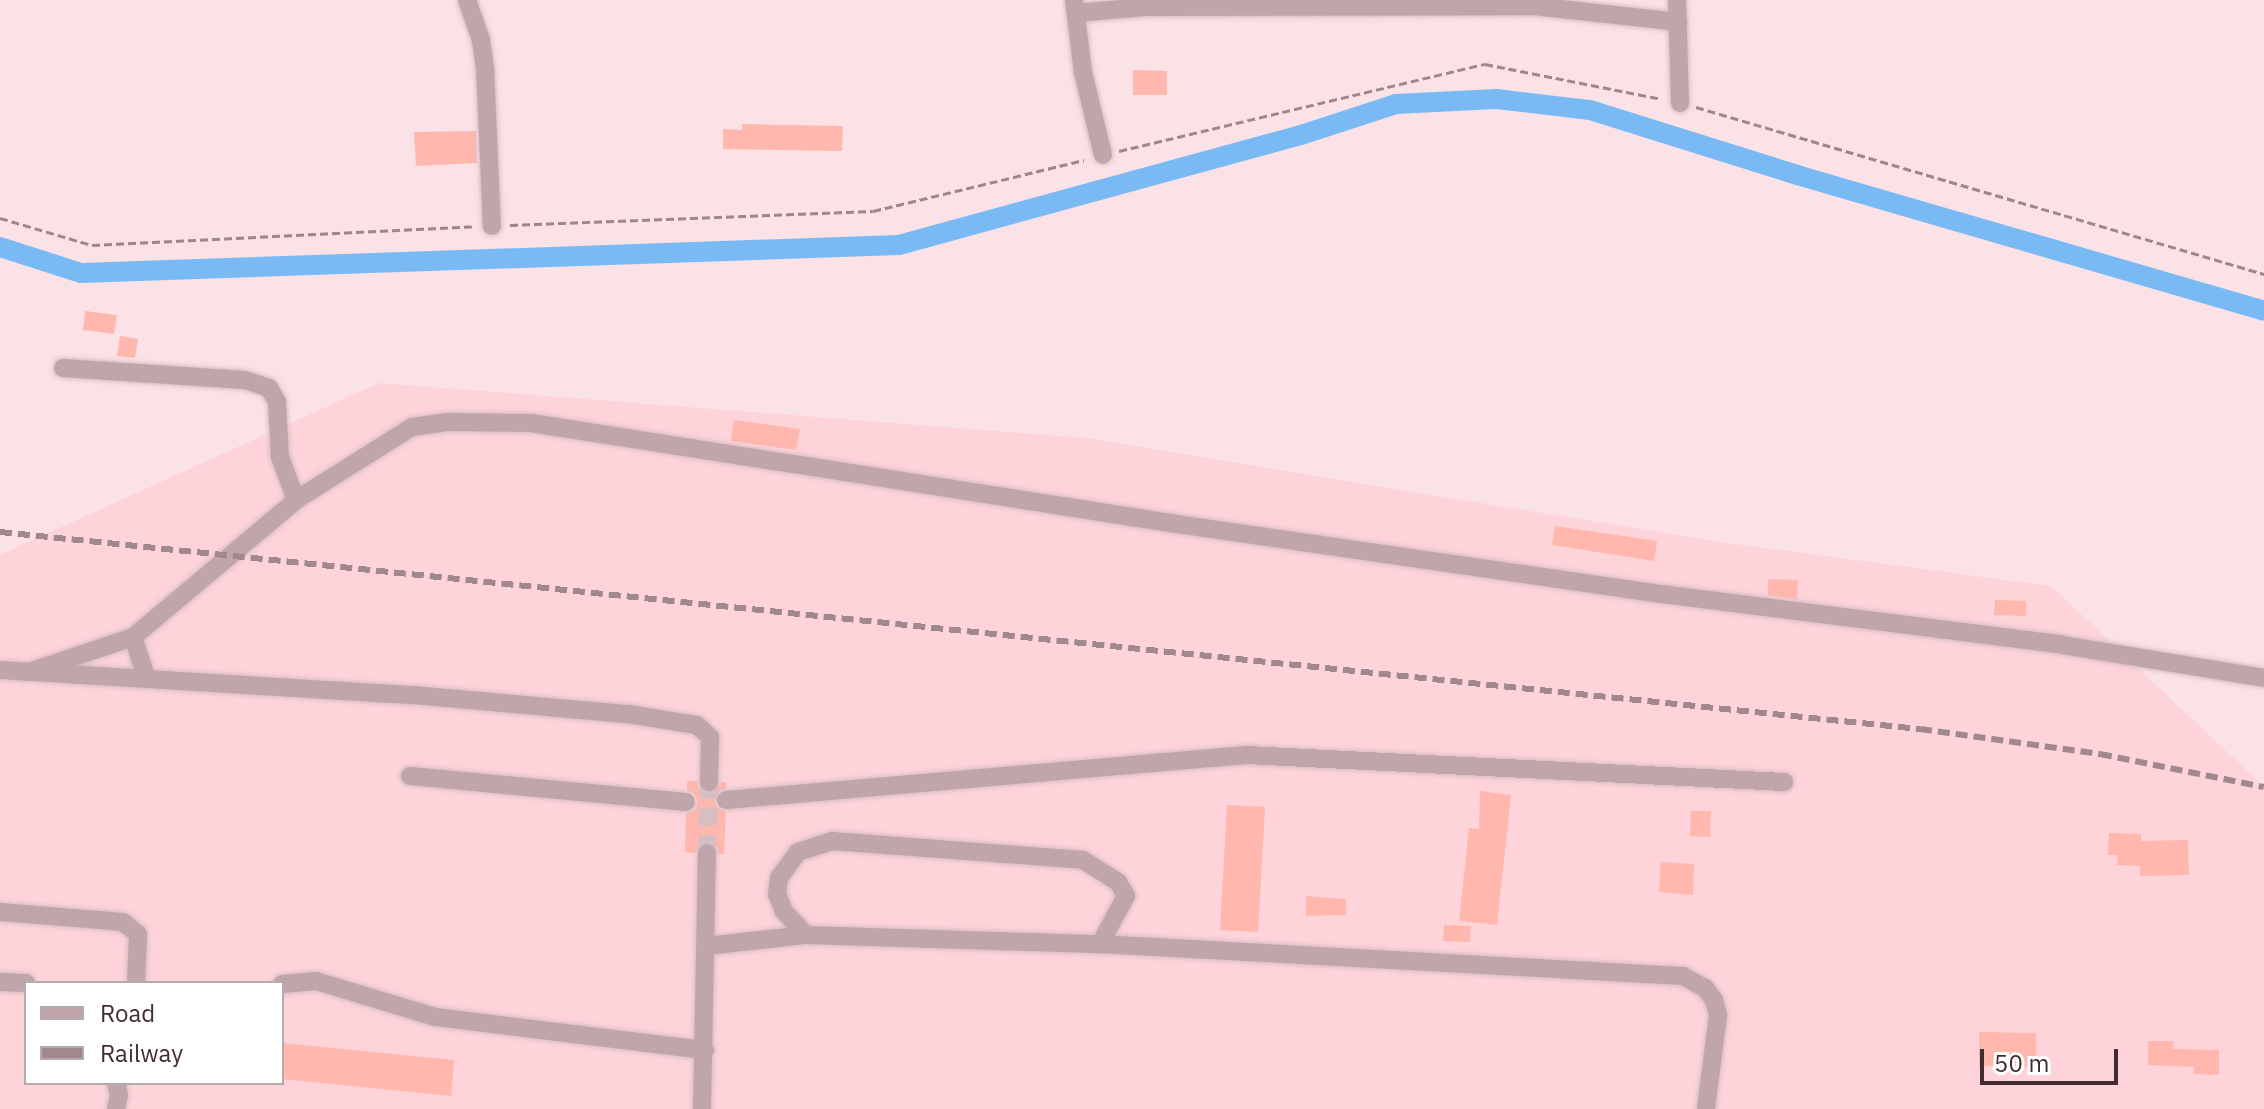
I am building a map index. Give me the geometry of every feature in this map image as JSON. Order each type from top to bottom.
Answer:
[{"type":"street","points":[[467,0],[481,40],[485,68],[492,226]]},
{"type":"street","points":[[1677,0],[1680,103]]},
{"type":"street","points":[[1103,155],[1083,72],[1075,6],[1534,6],[1678,22]]},
{"type":"street","points":[[63,368],[245,380],[269,388],[277,402],[280,457],[296,500]]},
{"type":"street","points":[[29,672],[133,637],[296,500],[412,427],[446,422],[531,423],[1198,527],[1646,592],[2063,645],[2264,678]]},
{"type":"street","points":[[133,637],[147,679]]},
{"type":"street","points":[[0,670],[413,695],[628,714],[697,725],[710,737],[709,782]]},
{"type":"street","points":[[726,800],[1247,755],[1784,782]]},
{"type":"street","points":[[410,776],[686,802]]},
{"type":"street","points":[[806,935],[784,911],[777,894],[779,878],[798,852],[832,841],[1083,860],[1118,882],[1126,896],[1100,944]]},
{"type":"street","points":[[702,1109],[707,853]]},
{"type":"street","points":[[0,912],[123,922],[138,934],[136,981]]},
{"type":"street","points":[[706,946],[806,935],[1100,944],[1683,976],[1695,979],[1705,988],[1714,1000],[1718,1015],[1706,1109]]},
{"type":"street","points":[[0,982],[24,983]]},
{"type":"street","points":[[284,984],[329,984],[435,1017],[705,1050]]},
{"type":"street","points":[[116,1085],[119,1095],[116,1109]]},
{"type":"path","points":[[0,218],[92,245],[873,211],[1485,64],[1680,103],[2264,274]]},
{"type":"shaded area","points":[[379,383],[1086,438],[1712,541],[2051,586],[2264,787],[2264,1109],[0,1109],[0,555]]},
{"type":"building","points":[[1133,70],[1167,71],[1167,95],[1133,95]]},
{"type":"building","points":[[742,124],[843,126],[842,151],[723,149],[723,129],[742,130]]},
{"type":"building","points":[[476,131],[477,163],[416,166],[414,132]]},
{"type":"building","points":[[85,311],[117,315],[114,334],[83,330]]},
{"type":"building","points":[[120,336],[138,339],[135,358],[117,356]]},
{"type":"building","points":[[734,420],[800,429],[796,450],[731,441]]},
{"type":"building","points":[[1555,526],[1657,541],[1654,561],[1552,545]]},
{"type":"building","points":[[1768,579],[1798,580],[1797,599],[1768,595]]},
{"type":"building","points":[[1995,600],[2026,601],[2026,616],[1994,615]]},
{"type":"building","points":[[687,781],[697,781],[699,788],[708,794],[715,792],[721,782],[726,782],[726,788],[719,791],[714,800],[717,807],[726,812],[724,854],[719,854],[717,847],[708,841],[701,843],[695,853],[685,852],[686,814],[695,810],[698,802],[694,793],[687,790]]},
{"type":"building","points":[[1480,791],[1511,795],[1497,925],[1459,921],[1469,828],[1479,829]]},
{"type":"building","points":[[1227,805],[1265,807],[1258,932],[1220,930]]},
{"type":"building","points":[[1691,811],[1711,811],[1710,837],[1690,836]]},
{"type":"building","points":[[2109,833],[2141,834],[2141,841],[2188,840],[2189,875],[2140,876],[2140,866],[2117,865],[2118,855],[2108,855]]},
{"type":"building","points":[[1661,862],[1694,864],[1693,895],[1659,892]]},
{"type":"building","points":[[1306,896],[1346,899],[1346,915],[1306,916]]},
{"type":"building","points":[[1444,925],[1471,926],[1470,942],[1443,941]]},
{"type":"building","points":[[1979,1032],[2036,1033],[2036,1067],[1979,1066]]},
{"type":"building","points":[[2148,1041],[2174,1041],[2173,1049],[2219,1050],[2219,1075],[2194,1074],[2194,1067],[2148,1065]]},
{"type":"building","points":[[284,1043],[454,1060],[451,1096],[284,1079]]},
{"type":"waterway","points":[[0,247],[81,273],[899,245],[1301,135],[1396,104],[1496,99],[1590,110],[1797,175],[2264,311]]},
{"type":"tunnel","points":[[707,853],[709,782]]},
{"type":"railway","points":[[0,532],[1920,729],[2100,754],[2264,787]]}]
